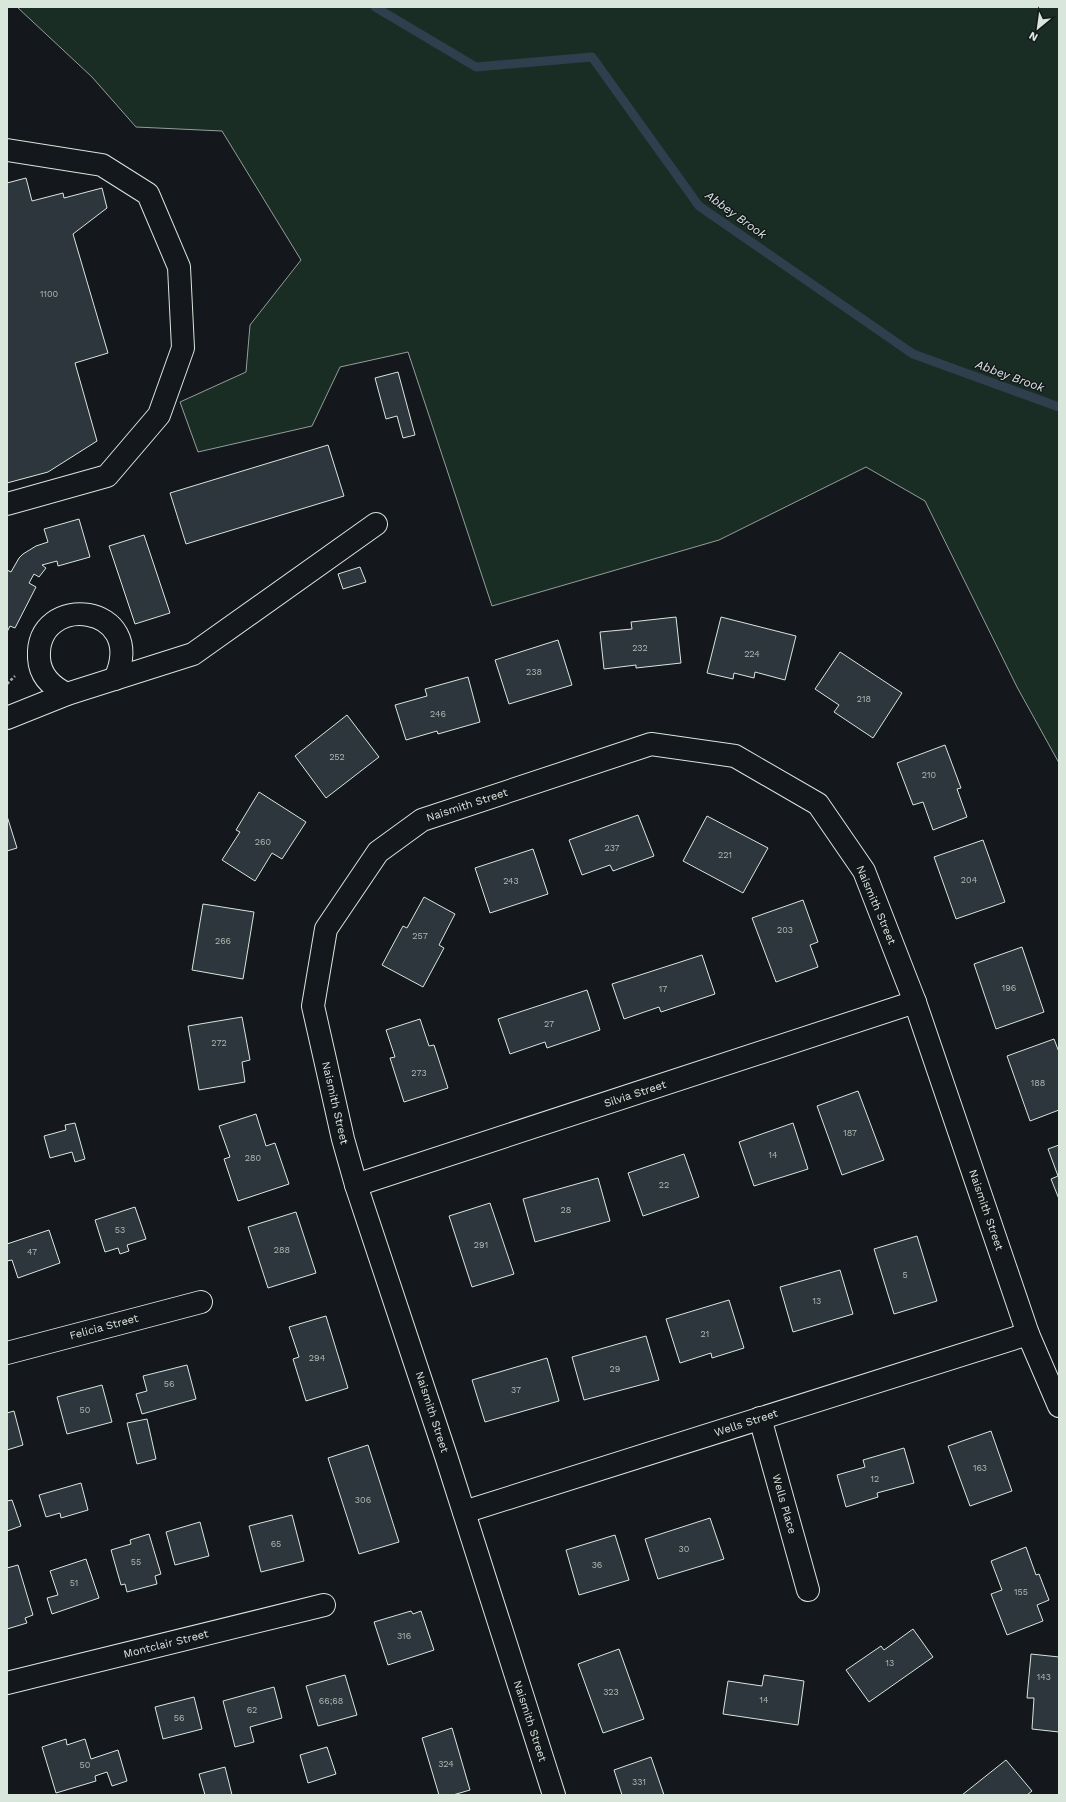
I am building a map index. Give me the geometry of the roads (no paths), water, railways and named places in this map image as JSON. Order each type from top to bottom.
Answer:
[{"type":"street","points":[[7,150],[102,164],[148,194],[179,267],[183,348],[159,416],[107,476],[7,504]]},
{"type":"street","points":[[7,718],[67,694],[193,654],[376,524]]},
{"type":"street","points":[[67,694],[55,688],[45,678],[40,665],[39,651],[42,638],[50,626],[61,618],[74,614],[88,614],[102,619],[112,628],[119,639],[122,653],[121,666],[115,679]]},
{"type":"street","name":"Naismith Street","points":[[554,1795],[464,1512],[356,1185],[343,1139],[313,1006],[326,928],[378,852],[422,820],[651,744],[735,756],[818,804],[864,871],[915,1002],[1028,1334],[1059,1406]]},
{"type":"street","name":"Silvia Street","points":[[356,1185],[915,1002]]},
{"type":"street","name":"Felicia Street","points":[[7,1353],[201,1302]]},
{"type":"street","name":"Wells Street","points":[[464,1512],[1028,1334]]},
{"type":"street","name":"Wells Place","points":[[760,1418],[808,1590]]},
{"type":"street","name":"Montclair Street","points":[[7,1683],[324,1605]]},
{"type":"waterway","name":"Abbey Brook","points":[[375,7],[476,67],[592,57],[699,206],[913,354],[1059,407]]}]
